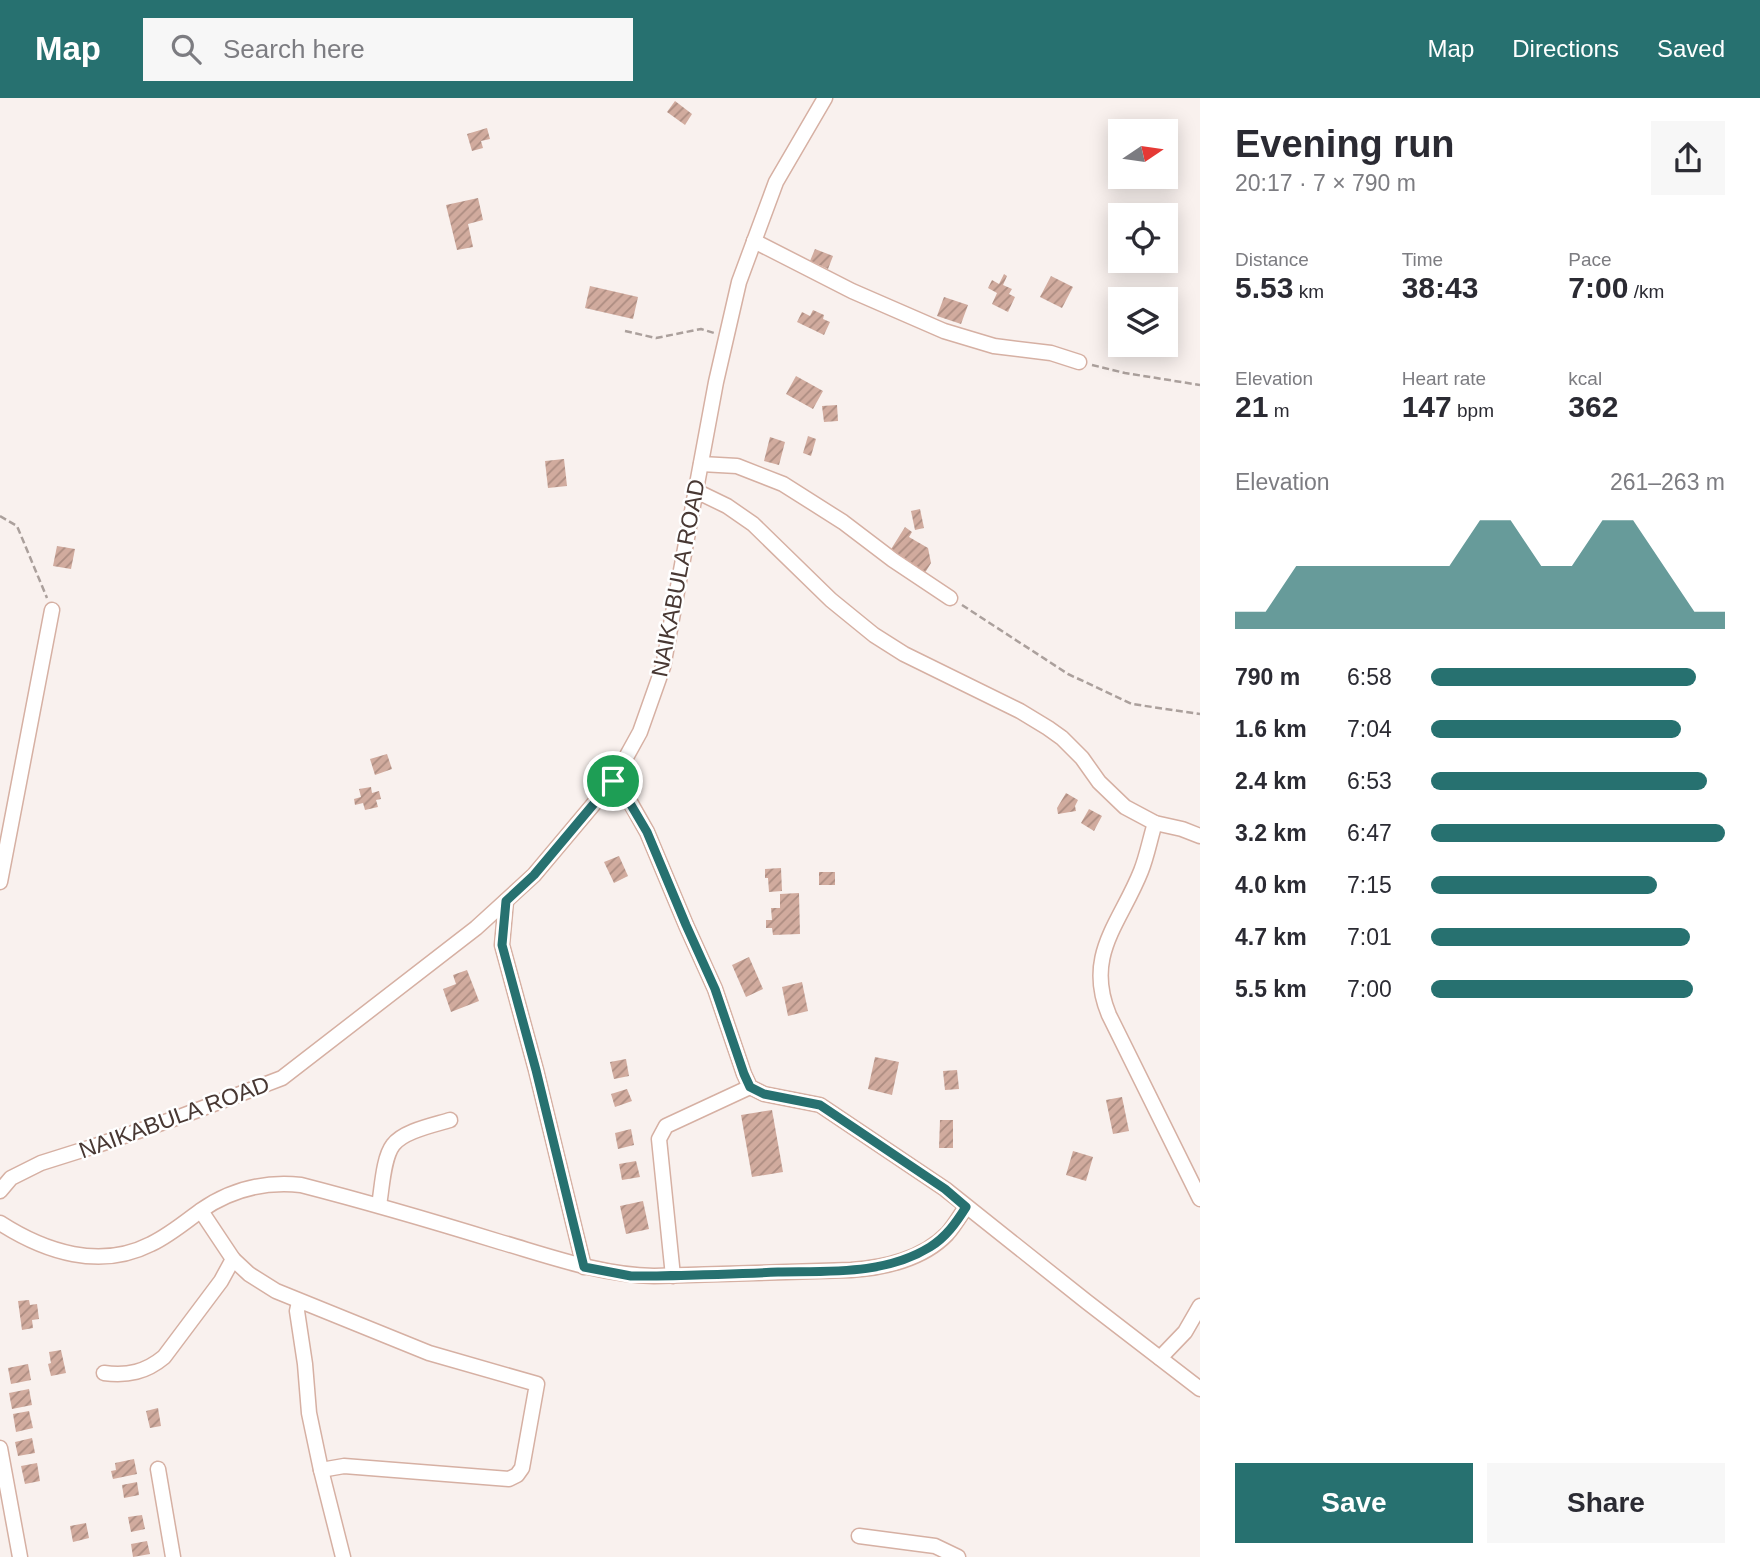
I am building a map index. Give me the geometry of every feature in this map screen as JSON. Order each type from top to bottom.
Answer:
[{"type":"street","name":"NAIKABULA ROAD","points":[[0,1191],[6,1175],[182,1116],[282,1078],[476,928],[534,875],[613,781],[640,732],[663,667],[716,382],[740,282],[776,182],[825,98]]},
{"type":"street","points":[[754,241],[852,291],[944,331],[994,346],[1051,353],[1079,362]]},
{"type":"street","points":[[701,464],[737,466],[783,484],[843,522],[950,598]]},
{"type":"street","points":[[696,491],[753,524],[845,612],[874,635],[904,654],[1020,711],[1062,738],[1082,758],[1099,782],[1125,807],[1155,823],[1200,836]]},
{"type":"street","points":[[0,882],[52,610]]},
{"type":"street","points":[[613,781],[621,788],[647,832],[715,989],[750,1087],[764,1094],[820,1105],[945,1189],[1200,1389]]},
{"type":"street","points":[[1155,823],[1142,870],[1104,948],[1100,969],[1101,992],[1109,1015],[1200,1199]]},
{"type":"street","points":[[506,901],[502,945],[536,1070],[584,1267]]},
{"type":"street","points":[[673,1276],[659,1139],[666,1126],[750,1087]]},
{"type":"street","points":[[379,1205],[385,1169],[394,1144],[404,1136],[450,1120]]},
{"type":"street","points":[[0,1223],[27,1239],[54,1250],[99,1258],[124,1254],[150,1245],[201,1210],[232,1193],[255,1186],[301,1185],[379,1205],[584,1267],[631,1276],[673,1276],[851,1270],[889,1264],[933,1246],[948,1233],[966,1207]]},
{"type":"street","points":[[201,1210],[233,1259],[276,1291],[429,1353],[537,1384],[522,1468],[517,1475],[509,1479],[344,1466],[321,1470]]},
{"type":"street","points":[[104,1373],[141,1372],[164,1357],[221,1281],[233,1259]]},
{"type":"street","points":[[299,1302],[309,1413],[343,1557]]},
{"type":"street","points":[[1160,1358],[1185,1332],[1200,1306]]},
{"type":"street","points":[[0,1448],[20,1557]]},
{"type":"street","points":[[158,1469],[173,1557]]},
{"type":"street","points":[[859,1536],[935,1546],[958,1557]]},
{"type":"path","points":[[625,331],[656,338],[701,329],[727,337]]},
{"type":"path","points":[[1079,362],[1125,373],[1200,385]]},
{"type":"path","points":[[0,516],[17,526],[52,610]]},
{"type":"path","points":[[950,598],[1068,674],[1121,699],[1132,704],[1200,714]]},
{"type":"building","points":[[675,101],[692,114],[685,125],[667,112]]},
{"type":"building","points":[[487,128],[490,139],[481,141],[483,148],[472,151],[467,134]]},
{"type":"building","points":[[478,198],[483,220],[468,224],[473,247],[457,250],[446,205]]},
{"type":"building","points":[[815,249],[833,256],[828,269],[810,261]]},
{"type":"building","points":[[1004,274],[1007,276],[1003,285],[1012,289],[1009,294],[1015,297],[1008,312],[992,304],[997,293],[988,288],[992,280],[999,284]]},
{"type":"building","points":[[1051,276],[1073,287],[1062,308],[1040,297]]},
{"type":"building","points":[[590,286],[638,297],[633,319],[585,308]]},
{"type":"building","points":[[944,297],[968,305],[961,324],[937,316]]},
{"type":"building","points":[[813,310],[824,315],[823,319],[830,322],[824,335],[797,322],[802,312],[810,316]]},
{"type":"building","points":[[796,376],[823,391],[813,409],[786,394]]},
{"type":"building","points":[[837,405],[838,421],[824,422],[822,406]]},
{"type":"building","points":[[808,436],[816,439],[811,456],[803,453]]},
{"type":"building","points":[[770,437],[785,442],[779,465],[764,461]]},
{"type":"building","points":[[564,459],[567,486],[548,488],[545,461]]},
{"type":"building","points":[[920,509],[924,528],[915,530],[911,511]]},
{"type":"building","points":[[905,527],[912,532],[909,537],[928,548],[931,563],[923,576],[888,554]]},
{"type":"building","points":[[57,546],[75,549],[71,569],[53,566]]},
{"type":"building","points":[[387,754],[392,769],[375,775],[370,759]]},
{"type":"building","points":[[371,787],[372,793],[379,791],[381,799],[376,800],[378,807],[365,810],[363,803],[355,805],[354,799],[361,797],[359,789]]},
{"type":"building","points":[[1066,793],[1078,800],[1076,811],[1058,814],[1057,808]]},
{"type":"building","points":[[1089,809],[1102,816],[1094,831],[1081,823]]},
{"type":"building","points":[[619,856],[628,876],[614,883],[604,862]]},
{"type":"building","points":[[781,868],[782,891],[769,892],[765,869]]},
{"type":"building","points":[[819,872],[835,872],[835,885],[819,885]]},
{"type":"building","points":[[799,893],[800,934],[773,935],[772,928],[766,928],[766,920],[772,920],[771,908],[780,908],[780,894]]},
{"type":"building","points":[[749,957],[763,989],[746,997],[732,965]]},
{"type":"building","points":[[467,970],[479,1001],[451,1012],[443,989],[456,984],[453,975]]},
{"type":"building","points":[[802,982],[808,1011],[788,1016],[782,987]]},
{"type":"building","points":[[875,1057],[899,1062],[892,1095],[868,1089]]},
{"type":"building","points":[[626,1059],[629,1076],[614,1079],[610,1062]]},
{"type":"building","points":[[957,1070],[959,1089],[945,1090],[943,1071]]},
{"type":"building","points":[[627,1089],[632,1101],[615,1107],[611,1094]]},
{"type":"building","points":[[1122,1097],[1129,1131],[1113,1134],[1106,1100]]},
{"type":"building","points":[[772,1110],[783,1172],[752,1177],[741,1115]]},
{"type":"building","points":[[940,1120],[953,1120],[953,1148],[939,1148]]},
{"type":"building","points":[[631,1129],[634,1145],[618,1149],[615,1133]]},
{"type":"building","points":[[1073,1151],[1093,1157],[1086,1181],[1066,1175]]},
{"type":"building","points":[[636,1161],[640,1177],[622,1180],[619,1164]]},
{"type":"building","points":[[643,1201],[649,1229],[626,1234],[620,1206]]},
{"type":"building","points":[[29,1300],[30,1305],[37,1304],[39,1319],[32,1320],[33,1328],[22,1330],[18,1301]]},
{"type":"building","points":[[61,1350],[66,1373],[51,1376],[49,1352]]},
{"type":"building","points":[[28,1364],[31,1380],[11,1384],[8,1368]]},
{"type":"building","points":[[29,1389],[32,1405],[12,1409],[9,1393]]},
{"type":"building","points":[[158,1408],[161,1426],[150,1428],[146,1411]]},
{"type":"building","points":[[29,1411],[33,1428],[16,1432],[13,1414]]},
{"type":"building","points":[[32,1438],[35,1453],[18,1456],[15,1442]]},
{"type":"building","points":[[134,1459],[137,1474],[113,1479],[111,1471],[116,1470],[115,1463]]},
{"type":"building","points":[[37,1463],[40,1481],[25,1484],[21,1466]]},
{"type":"building","points":[[137,1482],[139,1495],[124,1498],[122,1485]]},
{"type":"building","points":[[142,1515],[145,1529],[131,1532],[128,1517]]},
{"type":"building","points":[[86,1523],[89,1538],[73,1542],[70,1526]]},
{"type":"building","points":[[147,1541],[150,1554],[133,1557],[131,1544]]},
{"type":"route","points":[[613,781],[621,788],[647,832],[715,989],[750,1087],[764,1094],[820,1105],[945,1189],[966,1207],[948,1233],[933,1246],[904,1260],[851,1270],[631,1276],[584,1267],[536,1070],[502,945],[506,901],[534,875],[613,781]]}]
